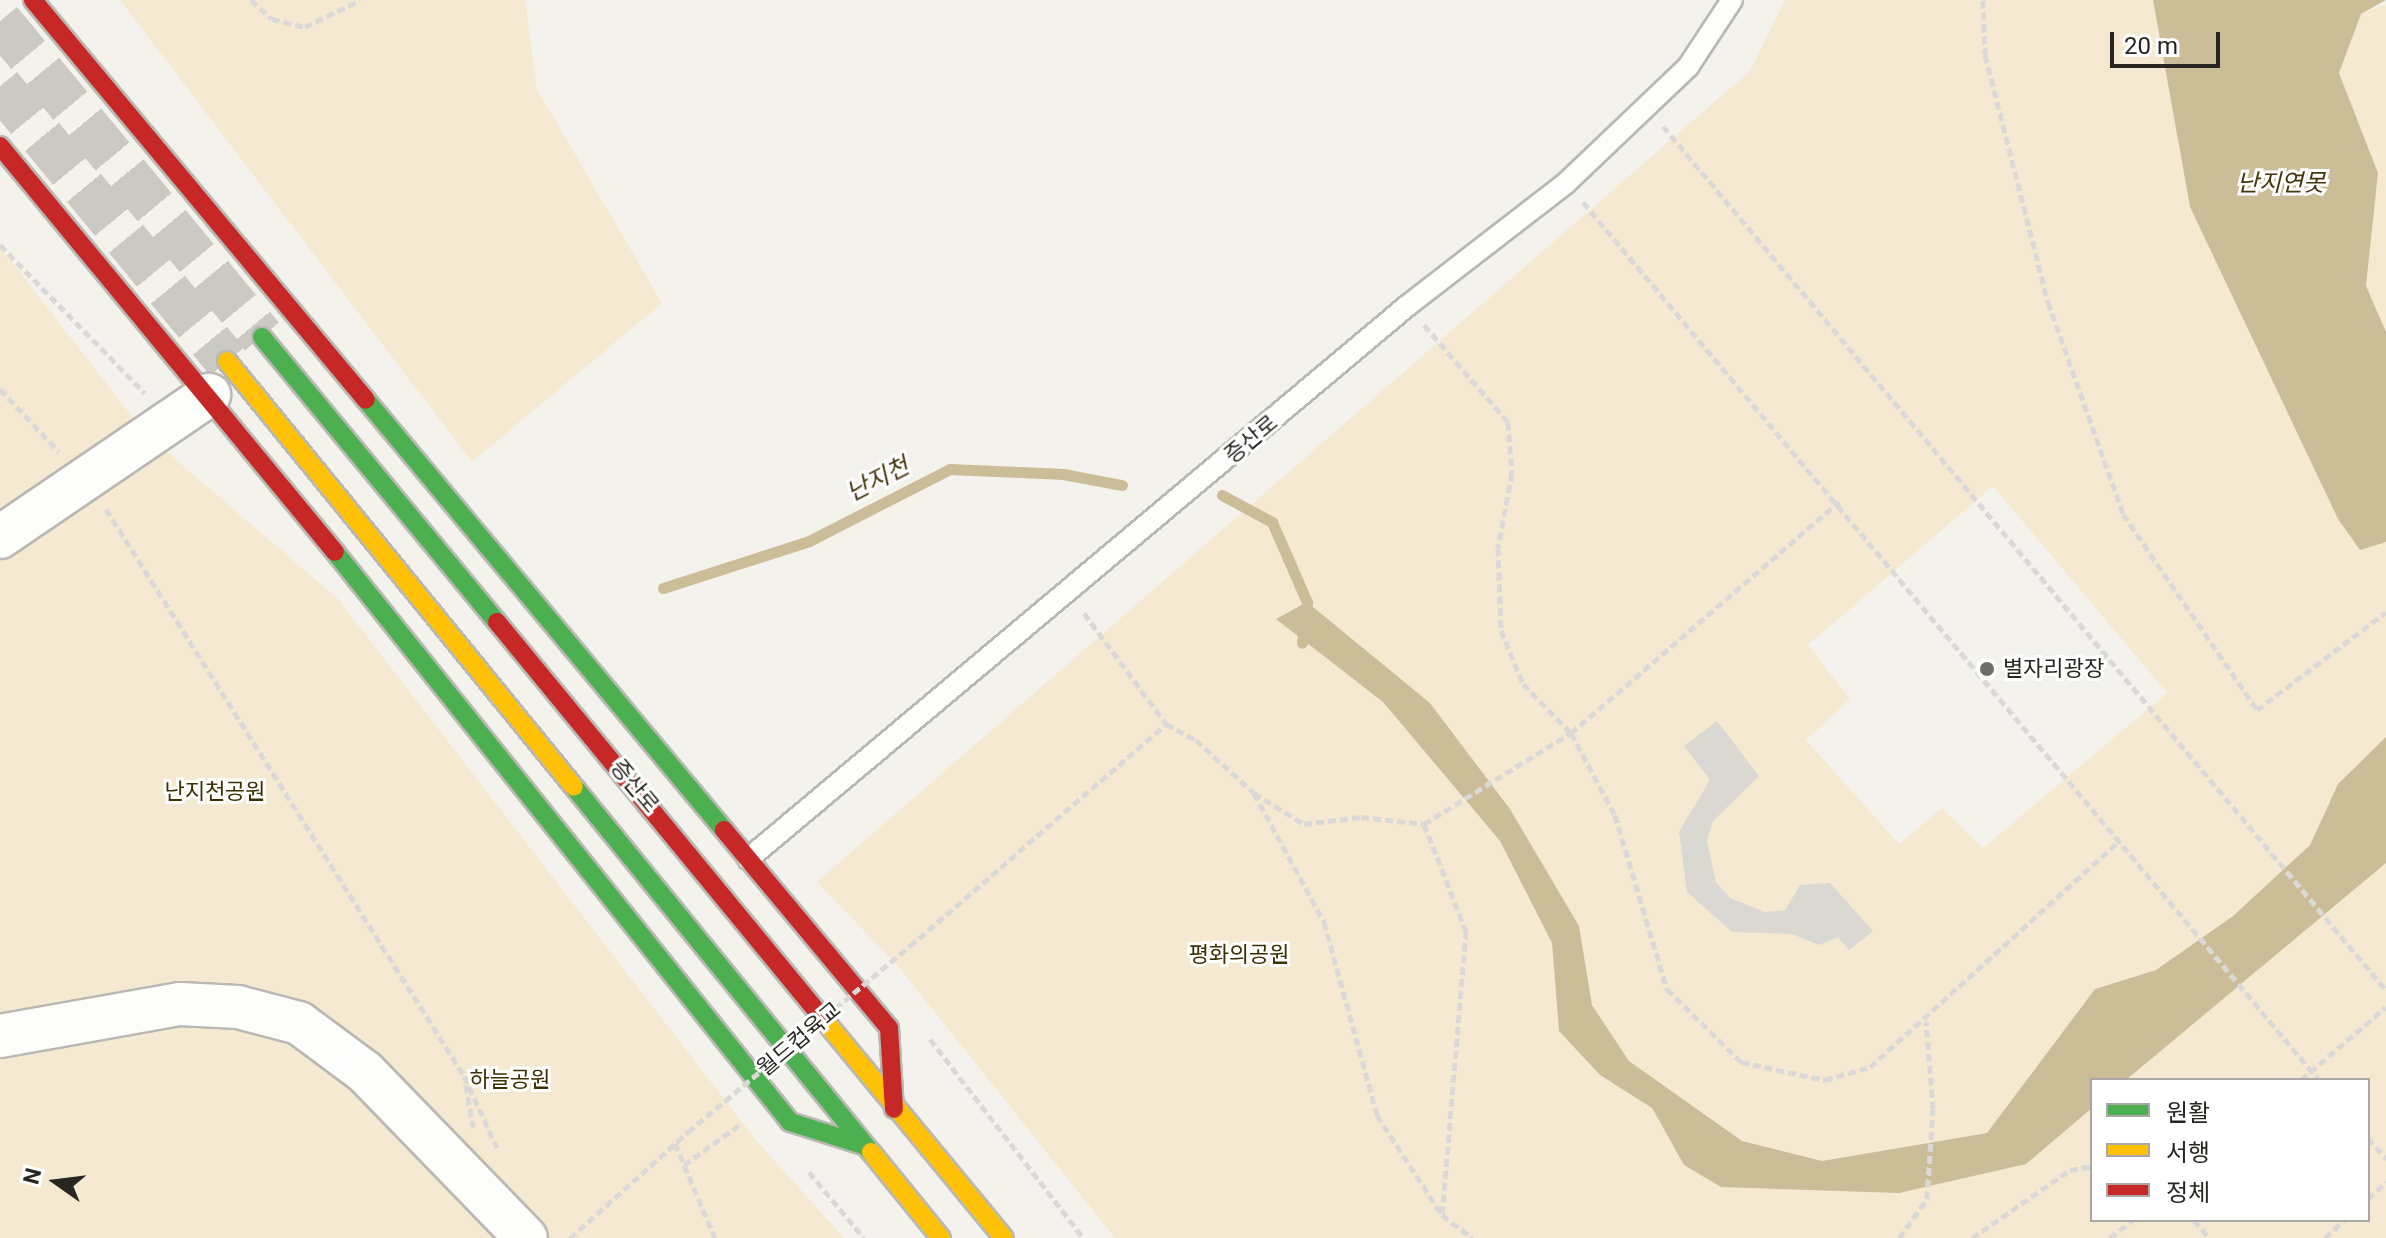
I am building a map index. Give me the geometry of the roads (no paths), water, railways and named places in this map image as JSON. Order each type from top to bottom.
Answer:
[{"type":"main road","points":[[33,0],[889,1028],[894,1109]]},
{"type":"main road","points":[[46,0],[57,29]]},
{"type":"main road","points":[[0,146],[218,378],[941,1238]]},
{"type":"main road","name":"증산로","points":[[262,337],[894,1109],[1004,1238]]},
{"type":"main road","points":[[218,378],[790,1122],[863,1145]]},
{"type":"street","points":[[0,537],[89,482],[218,378]]},
{"type":"street","points":[[0,1036],[180,1004],[238,1007],[299,1023],[365,1072],[526,1238]]},
{"type":"lane","name":"증산로","points":[[748,859],[1069,593],[1407,306],[1566,183],[1648,109],[1688,67],[1732,0]]},
{"type":"water","name":"난지연못","points":[[2153,0],[2386,0],[2361,14],[2339,73],[2378,173],[2366,286],[2386,332],[2386,542],[2360,550],[2338,519],[2190,207]]},
{"type":"water","points":[[1307,602],[1430,703],[1510,809],[1579,926],[1592,1005],[1629,1061],[1742,1141],[1822,1161],[1987,1133],[2095,989],[2156,970],[2233,916],[2310,845],[2338,784],[2386,737],[2386,863],[2128,1078],[2090,1078],[2090,1110],[2026,1164],[1899,1193],[1721,1187],[1684,1165],[1652,1108],[1600,1075],[1559,1031],[1552,943],[1500,841],[1383,702],[1276,619]]},
{"type":"waterway","name":"난지천","points":[[663,588],[809,541],[950,469],[1063,474],[1122,485]]},
{"type":"waterway","name":"난지천","points":[[1222,495],[1272,522],[1307,602],[1302,643]]},
{"type":"tunnel","points":[[0,21],[262,337]]},
{"type":"tunnel","points":[[0,86],[227,361]]},
{"type":"place","name":"별자리광장","points":[[1987,669]]},
{"type":"park label","name":"난지천공원","points":[[215,792]]},
{"type":"park label","name":"평화의공원","points":[[1239,955]]},
{"type":"park label","name":"하늘공원","points":[[510,1080]]}]
